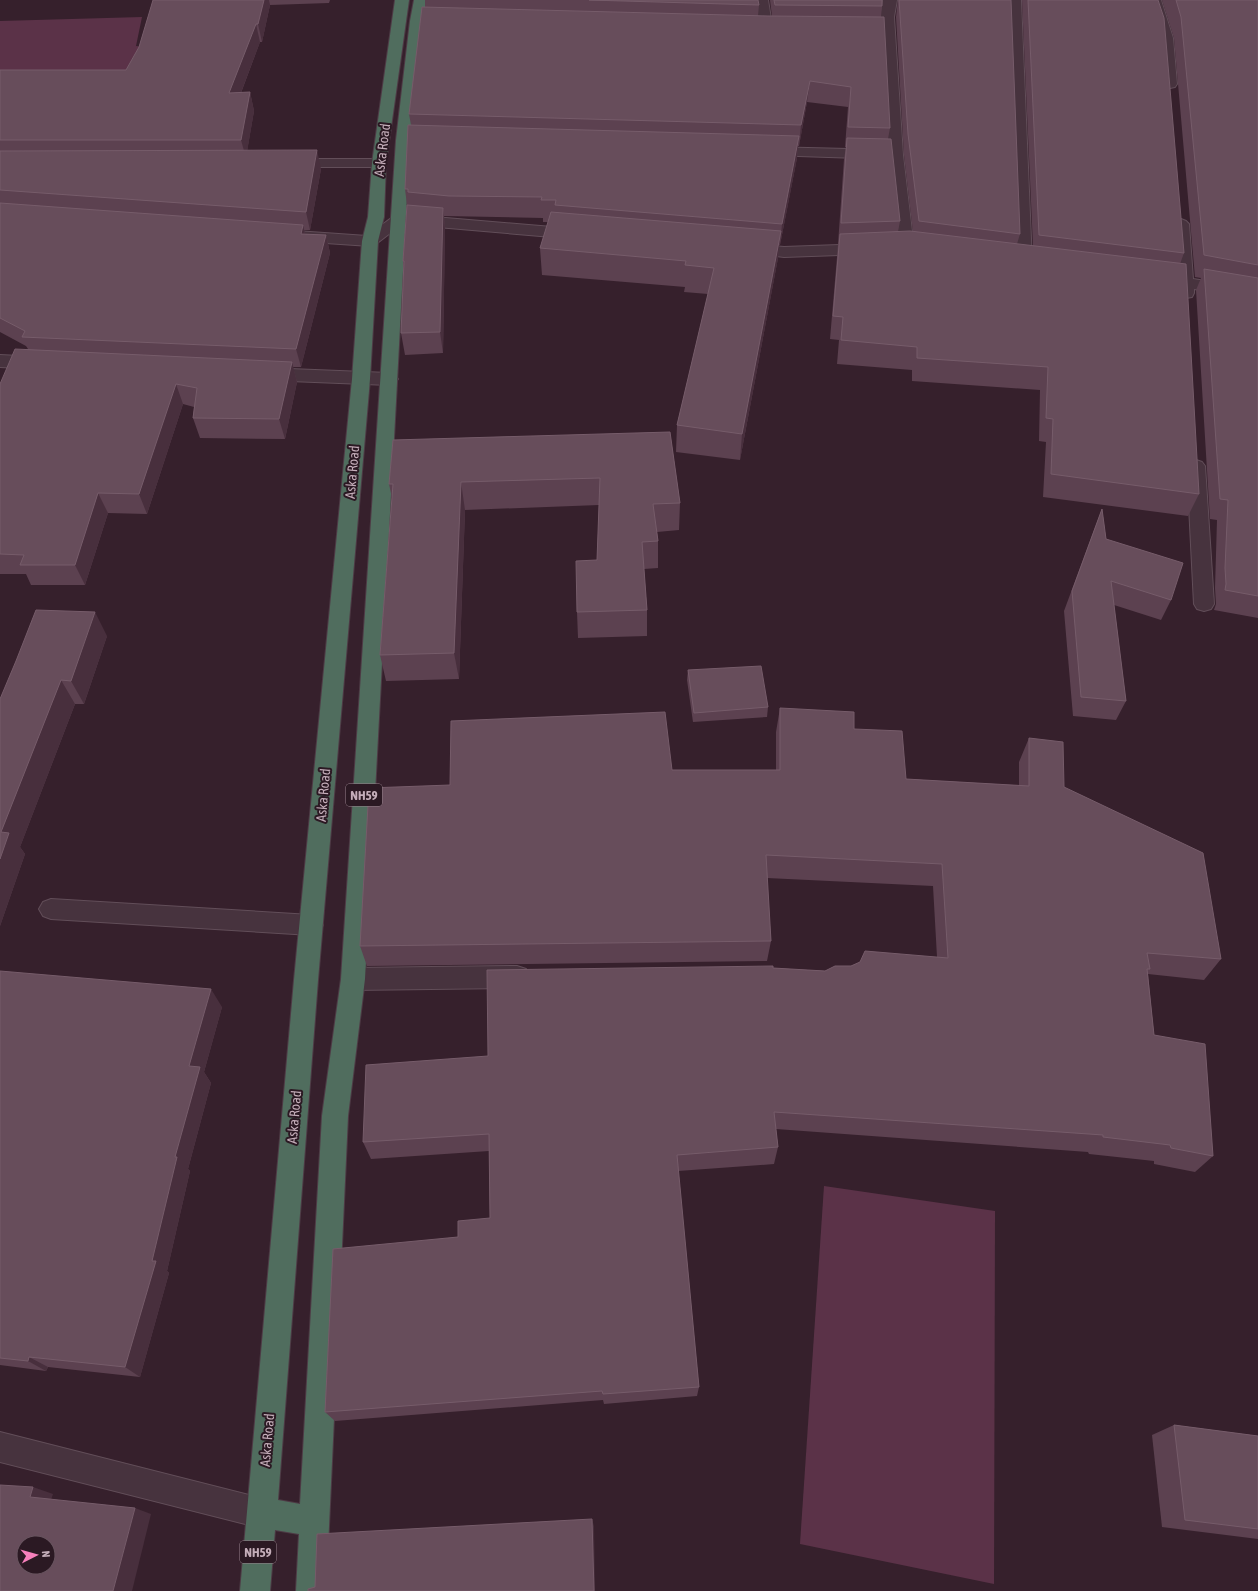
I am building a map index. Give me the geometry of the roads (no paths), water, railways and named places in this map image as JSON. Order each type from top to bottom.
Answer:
[{"type":"highway","name":"Aska Road","points":[[255,1591],[260,1513],[311,925],[361,378],[370,241],[376,217],[379,163],[402,0]]},
{"type":"highway","name":"NH59","points":[[311,1591],[335,1116],[353,979],[399,219],[411,140],[424,14]]},
{"type":"highway","points":[[260,1513],[315,1521]]},
{"type":"street","points":[[761,0],[766,31]]},
{"type":"street","points":[[890,0],[887,17],[896,155],[893,249]]},
{"type":"street","points":[[1008,261],[1031,264],[1014,0]]},
{"type":"street","points":[[1154,0],[1166,38],[1171,101]]},
{"type":"street","points":[[750,31],[781,31]]},
{"type":"street","points":[[873,32],[888,32]]},
{"type":"street","points":[[753,151],[896,155]]},
{"type":"street","points":[[277,163],[379,163]]},
{"type":"street","points":[[1180,211],[1187,306]]},
{"type":"street","points":[[283,235],[370,241],[399,219],[588,235]]},
{"type":"street","points":[[737,248],[784,252],[893,249],[921,250]]},
{"type":"street","points":[[1139,277],[1186,282],[1258,294]]},
{"type":"street","points":[[0,361],[55,364]]},
{"type":"street","points":[[251,373],[389,379]]},
{"type":"street","points":[[1195,447],[1204,604]]},
{"type":"street","points":[[51,909],[311,925]]},
{"type":"street","points":[[353,979],[535,977]]},
{"type":"street","points":[[0,1447],[260,1513]]}]
